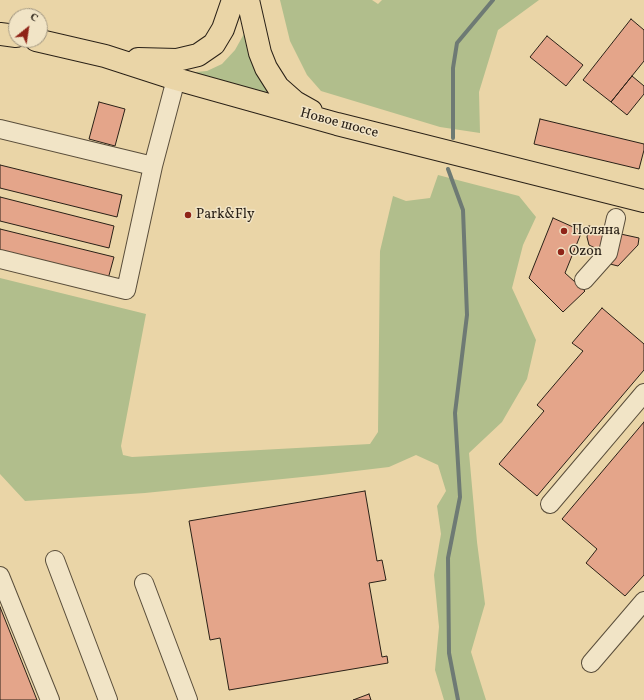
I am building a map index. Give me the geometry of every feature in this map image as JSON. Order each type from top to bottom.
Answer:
[{"type":"main road","points":[[105,56],[153,60],[177,60],[198,55],[214,44],[224,29],[233,0]]},
{"type":"main road","points":[[248,0],[260,53],[266,68],[278,87],[295,102],[337,124]]},
{"type":"main road","name":"Новое шоссе","points":[[48,43],[105,56],[176,79],[337,124],[644,201]]},
{"type":"lane","points":[[0,259],[126,290],[153,166],[176,79]]},
{"type":"lane","points":[[0,129],[153,166]]},
{"type":"lane","points":[[584,280],[608,253],[616,218]]},
{"type":"lane","points":[[550,504],[644,393]]},
{"type":"lane","points":[[55,560],[108,700]]},
{"type":"lane","points":[[0,576],[50,700]]},
{"type":"lane","points":[[144,583],[188,700]]},
{"type":"lane","points":[[591,663],[644,601]]},
{"type":"green space","points":[[280,0],[372,0],[378,4],[382,0],[539,0],[498,30],[479,92],[480,133],[440,127],[321,91],[307,75],[290,41]]},
{"type":"green space","points":[[245,32],[273,95],[194,73],[207,71],[222,64],[235,50]]},
{"type":"green space","points":[[438,175],[519,196],[536,217],[523,245],[512,288],[536,340],[527,379],[502,422],[469,453],[477,542],[485,604],[471,652],[486,700],[444,700],[435,670],[439,627],[434,575],[441,534],[437,506],[446,491],[438,465],[416,455],[389,467],[322,475],[145,493],[25,501],[0,474],[0,278],[146,314],[121,446],[123,455],[132,457],[370,444],[378,432],[380,251],[393,196],[406,201],[430,198]]},
{"type":"building","points":[[631,19],[644,30],[644,61],[611,102],[583,80]]},
{"type":"building","points":[[547,36],[583,65],[566,86],[530,57]]},
{"type":"building","points":[[632,76],[644,86],[644,94],[627,115],[611,102]]},
{"type":"building","points":[[99,102],[125,109],[115,146],[89,139]]},
{"type":"building","points":[[540,119],[644,144],[639,169],[534,144]]},
{"type":"building","points":[[0,165],[122,195],[117,217],[0,188]]},
{"type":"building","points":[[0,197],[114,226],[109,248],[0,221]]},
{"type":"building","points":[[553,218],[582,231],[565,273],[585,291],[563,312],[529,278]]},
{"type":"building","points":[[589,226],[609,230],[601,248],[597,249],[589,245],[587,237]]},
{"type":"building","points":[[0,229],[114,257],[108,279],[0,252]]},
{"type":"building","points":[[616,233],[639,238],[638,245],[618,266],[610,264]]},
{"type":"building","points":[[602,308],[644,344],[644,370],[537,496],[499,464],[544,411],[537,405],[583,351],[572,343]]},
{"type":"building","points":[[644,422],[644,575],[625,596],[586,563],[597,549],[562,519]]},
{"type":"building","points":[[365,491],[377,561],[382,560],[386,580],[369,583],[382,657],[387,656],[388,663],[229,690],[220,638],[210,640],[189,521]]},
{"type":"building","points":[[0,607],[37,700],[0,700]]},
{"type":"building","points":[[369,694],[371,700],[353,700]]},
{"type":"waterway","points":[[453,138],[453,68],[457,43],[493,0]]},
{"type":"waterway","points":[[448,169],[463,210],[467,315],[455,413],[460,497],[448,558],[449,653],[458,700]]},
{"type":"place","name":"Park&Fly","points":[[188,215]]},
{"type":"place","name":"Поляна","points":[[564,231]]},
{"type":"place","name":"Ozon","points":[[561,252]]}]
